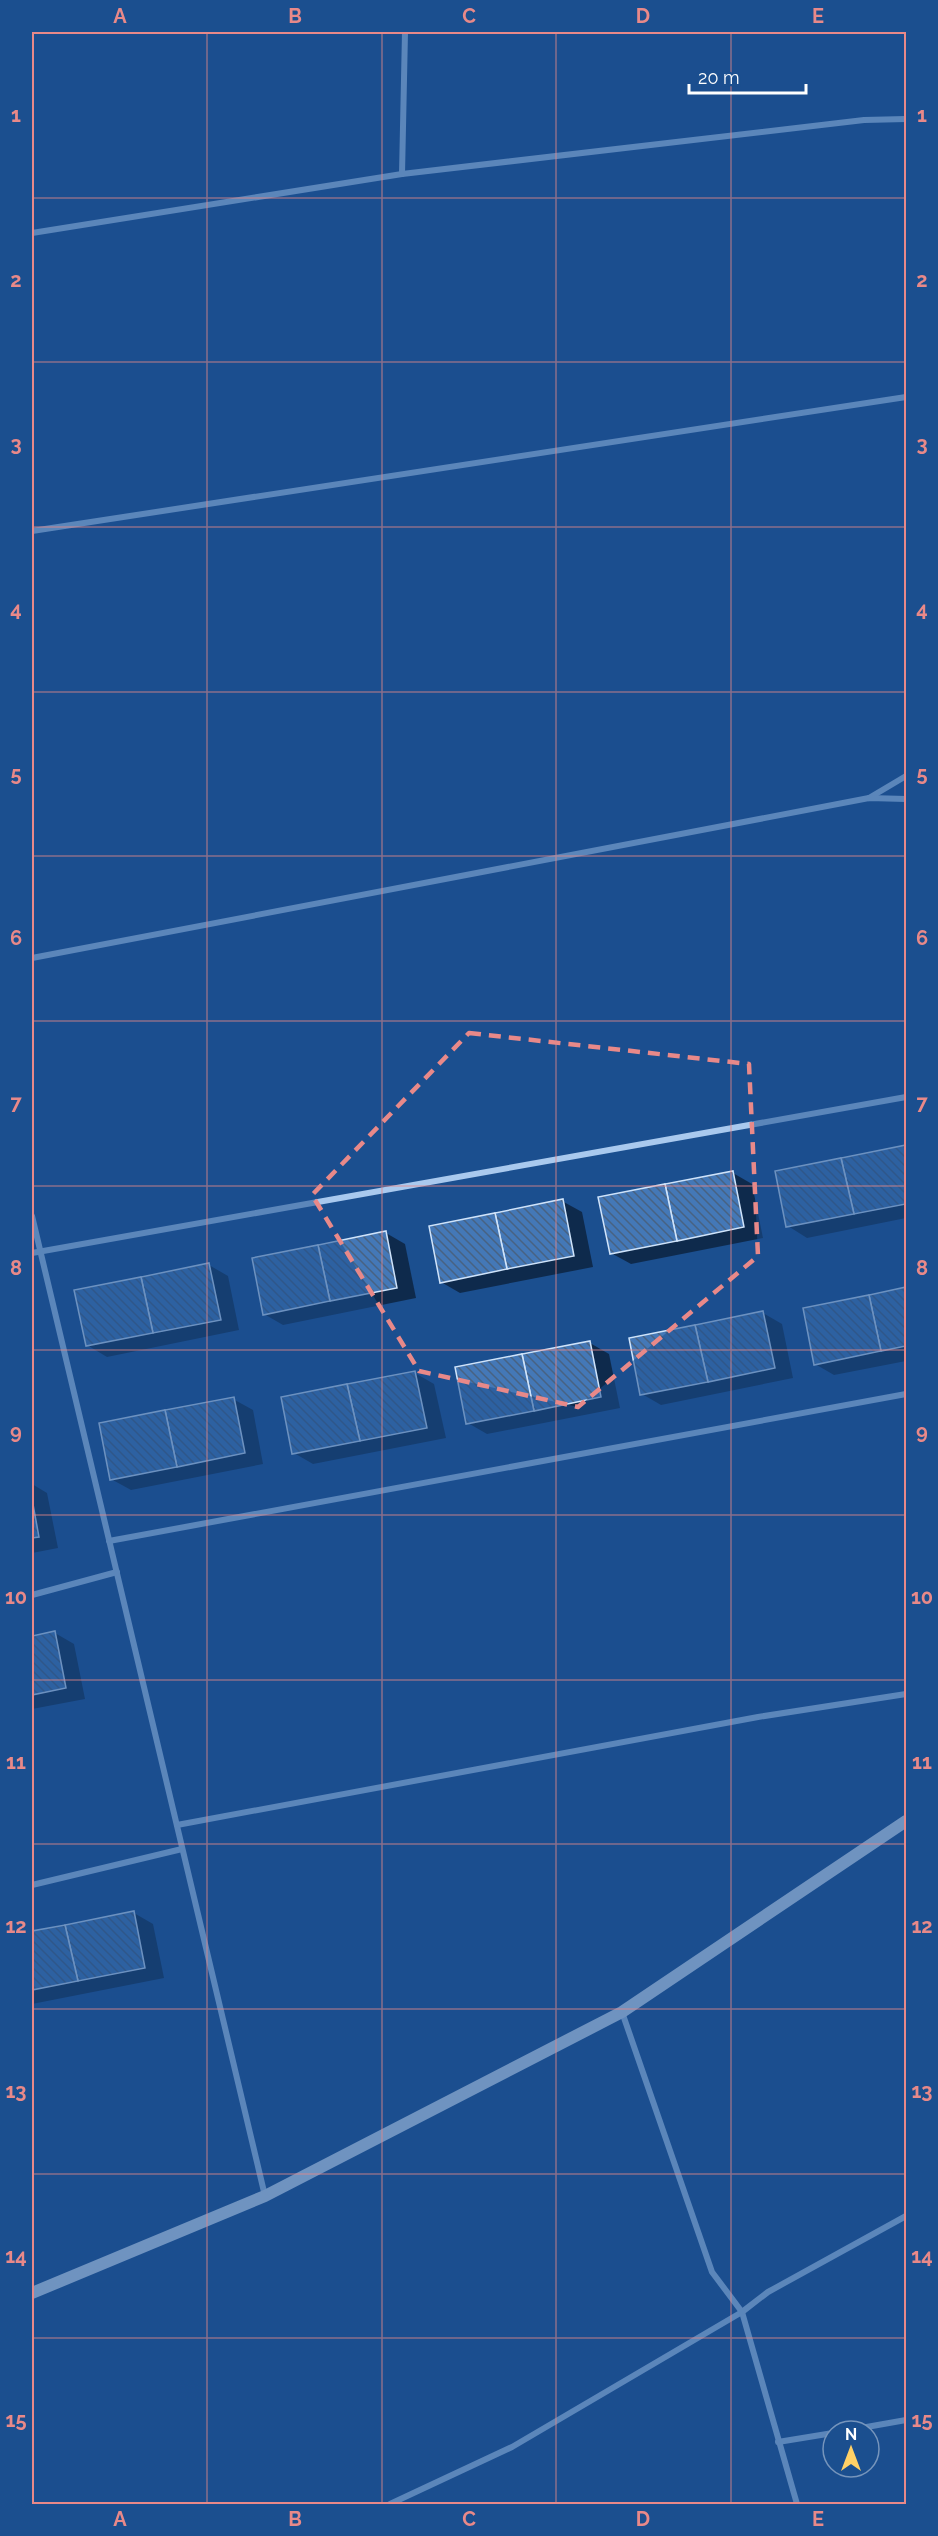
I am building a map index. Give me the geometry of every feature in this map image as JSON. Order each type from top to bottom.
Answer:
[{"type":"street","points":[[402,174],[405,32]]},
{"type":"street","points":[[32,233],[402,174],[864,120],[906,119]]},
{"type":"street","points":[[32,531],[906,397]]},
{"type":"street","points":[[869,798],[906,776]]},
{"type":"street","points":[[32,958],[869,798],[906,799]]},
{"type":"street","points":[[32,1253],[906,1097]]},
{"type":"street","points":[[32,1216],[265,2196]]},
{"type":"street","points":[[109,1541],[906,1394]]},
{"type":"street","points":[[32,1595],[117,1572]]},
{"type":"street","points":[[177,1824],[758,1717],[906,1694]]},
{"type":"street","points":[[32,2293],[265,2196],[622,2012],[906,1821]]},
{"type":"street","points":[[32,1885],[182,1849]]},
{"type":"street","points":[[622,2012],[712,2272],[742,2312],[797,2505]]},
{"type":"street","points":[[390,2505],[512,2447],[742,2312],[768,2292],[906,2216]]},
{"type":"street","points":[[881,2424],[906,2420]]},
{"type":"street","points":[[778,2442],[821,2435]]},
{"type":"highlighted area","points":[[469,1033],[749,1064],[758,1256],[578,1407],[419,1371],[312,1195]]},
{"type":"building","points":[[906,1145],[906,1204],[854,1214],[841,1158]]},
{"type":"building","points":[[841,1158],[854,1214],[786,1227],[775,1171]]},
{"type":"building","points":[[733,1171],[744,1227],[677,1241],[665,1184]]},
{"type":"building","points":[[665,1184],[677,1241],[610,1254],[598,1197]]},
{"type":"building","points":[[563,1199],[574,1256],[507,1269],[495,1213]]},
{"type":"building","points":[[495,1213],[507,1269],[440,1283],[429,1226]]},
{"type":"building","points":[[386,1231],[397,1288],[330,1301],[318,1245]]},
{"type":"building","points":[[318,1245],[330,1301],[263,1315],[252,1258]]},
{"type":"building","points":[[209,1263],[221,1320],[153,1333],[141,1277]]},
{"type":"building","points":[[141,1277],[153,1333],[86,1346],[74,1290]]},
{"type":"building","points":[[906,1287],[906,1346],[881,1351],[869,1295]]},
{"type":"building","points":[[869,1295],[881,1351],[814,1365],[803,1308]]},
{"type":"building","points":[[763,1311],[775,1368],[708,1382],[695,1325]]},
{"type":"building","points":[[695,1325],[708,1382],[640,1395],[629,1338]]},
{"type":"building","points":[[590,1341],[601,1397],[534,1411],[522,1354]]},
{"type":"building","points":[[522,1354],[534,1411],[466,1424],[455,1367]]},
{"type":"building","points":[[415,1371],[427,1428],[360,1441],[347,1384]]},
{"type":"building","points":[[347,1384],[360,1441],[292,1454],[281,1397]]},
{"type":"building","points":[[234,1397],[245,1453],[177,1467],[165,1410]]},
{"type":"building","points":[[165,1410],[177,1467],[110,1480],[99,1423]]},
{"type":"building","points":[[32,1499],[39,1537],[32,1538]]},
{"type":"building","points":[[55,1631],[66,1688],[32,1695],[32,1636]]},
{"type":"building","points":[[134,1911],[145,1968],[78,1981],[65,1925]]},
{"type":"building","points":[[65,1925],[78,1981],[32,1990],[32,1931]]}]
